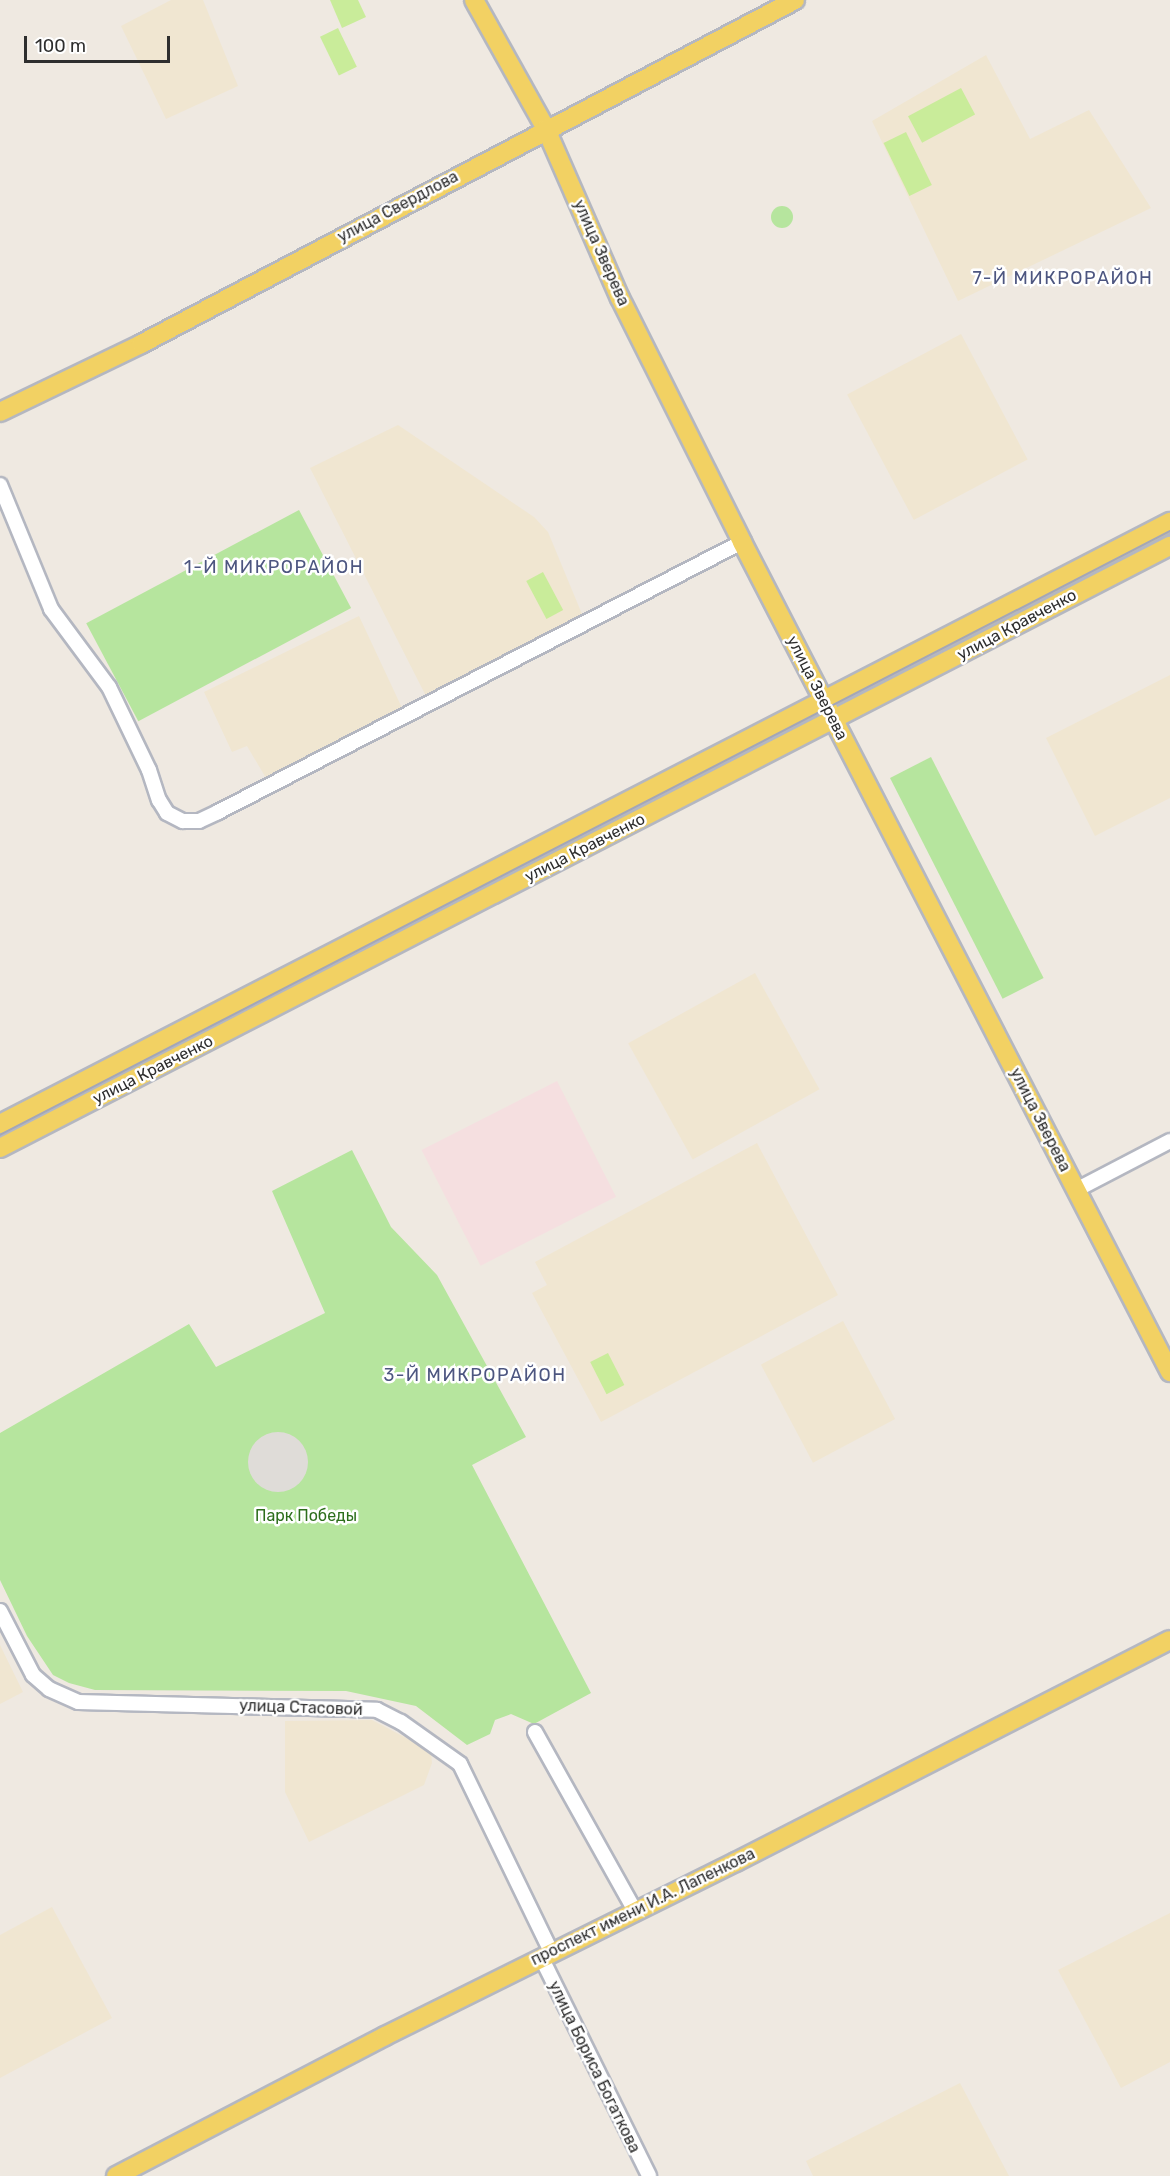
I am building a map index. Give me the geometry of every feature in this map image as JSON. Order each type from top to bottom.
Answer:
[{"type":"main road","name":"улица Зверева","points":[[474,0],[546,129],[620,298],[742,542],[1170,1372]]},
{"type":"main road","name":"улица Свердлова","points":[[0,412],[162,333],[795,0]]},
{"type":"main road","name":"улица Кравченко","points":[[3,1122],[643,796],[1170,522]]},
{"type":"main road","name":"улица Кравченко","points":[[8,1144],[1165,549]]},
{"type":"main road","name":"проспект имени И.А. Лапенкова","points":[[116,2176],[546,1954],[1170,1640]]},
{"type":"street","points":[[0,485],[51,609],[109,687],[149,770],[159,800],[167,813],[183,821],[199,821],[218,812],[742,542]]},
{"type":"street","points":[[1149,533],[1165,549]]},
{"type":"street","points":[[914,656],[923,674]]},
{"type":"street","points":[[713,759],[722,777]]},
{"type":"street","points":[[643,796],[652,814]]},
{"type":"street","points":[[602,817],[612,835]]},
{"type":"street","points":[[542,847],[551,866]]},
{"type":"street","points":[[480,879],[489,897]]},
{"type":"street","points":[[419,909],[429,929]]},
{"type":"street","points":[[360,939],[370,959]]},
{"type":"street","points":[[3,1122],[8,1144]]},
{"type":"street","points":[[1076,1190],[1170,1141]]},
{"type":"street","name":"улица Стасовой","points":[[0,1611],[33,1675],[49,1689],[78,1702],[377,1710],[402,1722],[460,1764],[546,1954]]},
{"type":"street","points":[[535,1732],[635,1911]]},
{"type":"street","name":"улица Бориса Богаткова","points":[[546,1954],[649,2176]]},
{"type":"shaded area","points":[[171,0],[203,0],[238,86],[166,119],[121,26]]},
{"type":"shaded area","points":[[986,55],[1030,139],[1089,110],[1151,208],[958,301],[872,121]]},
{"type":"shaded area","points":[[961,334],[1028,459],[914,520],[847,395]]},
{"type":"shaded area","points":[[398,425],[534,517],[548,532],[584,619],[427,698],[310,468]]},
{"type":"shaded area","points":[[359,616],[403,710],[269,783],[247,746],[232,752],[204,692]]},
{"type":"shaded area","points":[[1170,675],[1170,798],[1095,836],[1046,738]]},
{"type":"shaded area","points":[[755,973],[819,1089],[693,1160],[628,1043]]},
{"type":"shaded area","points":[[557,1081],[616,1197],[481,1266],[422,1150]]},
{"type":"shaded area","points":[[757,1143],[838,1295],[601,1422],[532,1293],[547,1285],[535,1262]]},
{"type":"shaded area","points":[[843,1321],[895,1419],[813,1463],[761,1365]]},
{"type":"shaded area","points":[[272,1432],[284,1432],[295,1437],[303,1445],[308,1462],[306,1474],[295,1487],[284,1492],[272,1492],[261,1487],[253,1479],[248,1468],[248,1456],[253,1445],[261,1437]]},
{"type":"shaded area","points":[[0,1645],[23,1692],[0,1704]]},
{"type":"shaded area","points":[[372,1720],[431,1751],[432,1763],[424,1785],[309,1842],[285,1792],[285,1721]]},
{"type":"shaded area","points":[[52,1907],[112,2018],[0,2078],[0,1935]]},
{"type":"shaded area","points":[[1170,1913],[1170,2062],[1121,2088],[1058,1970]]},
{"type":"shaded area","points":[[960,2083],[1009,2176],[813,2176],[806,2161]]},
{"type":"green space","points":[[330,0],[358,0],[366,17],[342,28]]},
{"type":"green space","points":[[338,28],[357,67],[339,75],[320,37]]},
{"type":"green space","points":[[961,88],[975,114],[922,143],[908,116]]},
{"type":"green space","points":[[906,132],[932,185],[909,196],[884,143]]},
{"type":"green space","points":[[782,206],[790,209],[793,217],[790,225],[782,228],[774,225],[771,217],[774,209]]},
{"type":"green space","points":[[299,510],[351,608],[138,721],[86,623]]},
{"type":"green space","points":[[543,572],[563,610],[546,619],[526,581]]},
{"type":"green space","points":[[931,757],[1044,978],[1003,999],[890,778]]},
{"type":"green space","name":"Парк Победы","points":[[352,1150],[391,1227],[437,1275],[526,1437],[472,1465],[591,1693],[534,1724],[511,1714],[495,1720],[490,1734],[467,1745],[416,1706],[346,1691],[95,1690],[69,1683],[53,1675],[27,1636],[0,1580],[0,1433],[189,1324],[216,1367],[325,1313],[272,1191]]},
{"type":"green space","points":[[608,1353],[624,1385],[607,1394],[590,1362]]},
{"type":"tram line","points":[[0,1135],[1170,531]]},
{"type":"district","name":"7-Й МИКРОРАЙОН","points":[[1063,278]]},
{"type":"district","name":"1-Й МИКРОРАЙОН","points":[[274,567]]},
{"type":"district","name":"3-Й МИКРОРАЙОН","points":[[475,1375]]}]
